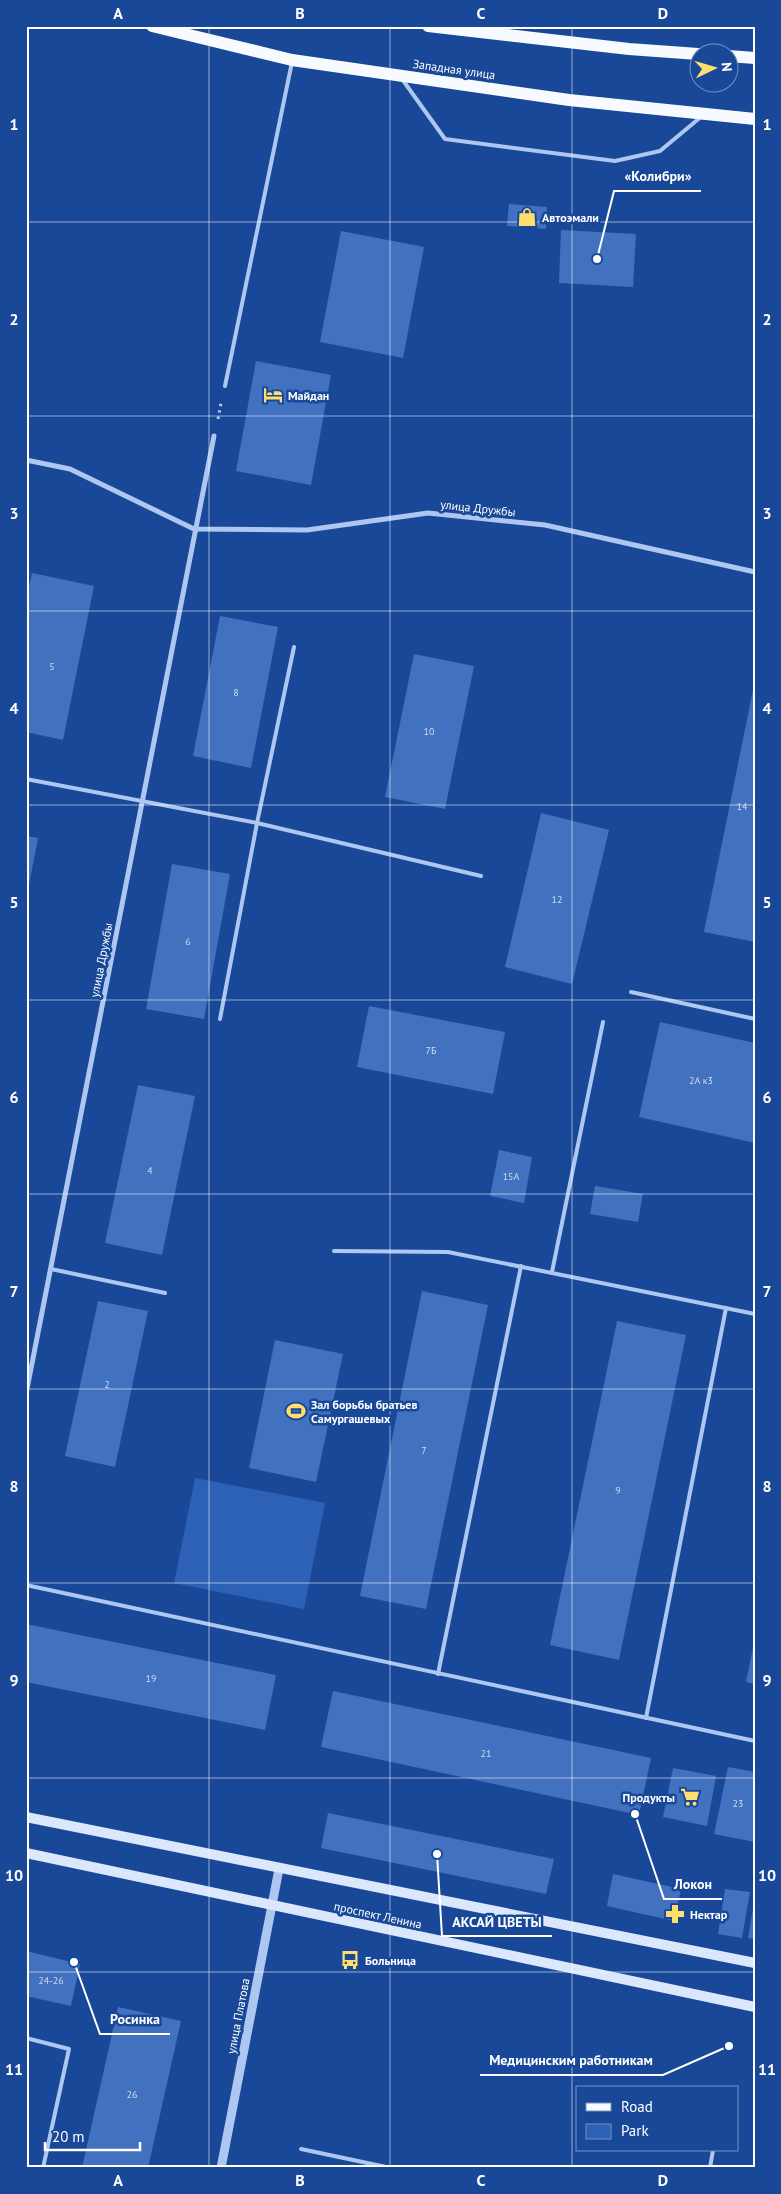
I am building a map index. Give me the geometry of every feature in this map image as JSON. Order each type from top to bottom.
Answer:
[{"type":"main road","name":"Западная улица","points":[[152,26],[292,60],[570,100],[755,118]]},
{"type":"main road","points":[[428,26],[484,29],[629,49],[688,53]]},
{"type":"main road","points":[[738,57],[755,58]]},
{"type":"main road","name":"проспект Ленина","points":[[26,1817],[755,1963]]},
{"type":"main road","name":"проспект Ленина","points":[[26,1853],[755,2006]]},
{"type":"street","name":"улица Дружбы","points":[[26,1394],[194,529],[214,436]]},
{"type":"street","name":"улица Дружбы","points":[[26,460],[70,469],[194,529],[307,530],[428,514],[544,525],[755,572]]},
{"type":"street","name":"улица Платова","points":[[221,2168],[279,1869]]},
{"type":"lane","points":[[225,386],[292,60]]},
{"type":"lane","points":[[400,76],[445,139],[615,161],[660,151],[705,114]]},
{"type":"lane","points":[[220,1020],[257,823],[294,647]]},
{"type":"lane","points":[[26,780],[257,823],[481,876]]},
{"type":"lane","points":[[631,992],[755,1019]]},
{"type":"lane","points":[[552,1272],[603,1022]]},
{"type":"lane","points":[[334,1251],[448,1252],[755,1314]]},
{"type":"lane","points":[[438,1674],[521,1266]]},
{"type":"lane","points":[[51,1268],[165,1293]]},
{"type":"lane","points":[[646,1718],[726,1308]]},
{"type":"lane","points":[[26,1585],[755,1741]]},
{"type":"lane","points":[[26,2038],[70,2049],[43,2168]]},
{"type":"lane","points":[[301,2149],[391,2168]]},
{"type":"lane","points":[[710,2168],[713,2152]]},
{"type":"path","points":[[214,436],[225,386]]},
{"type":"green space","points":[[195,1478],[325,1503],[304,1609],[174,1583]]},
{"type":"building","name":"Автоэмали","points":[[509,204],[547,207],[546,229],[507,226]]},
{"type":"building","points":[[561,230],[636,234],[633,287],[559,283]]},
{"type":"building","points":[[341,231],[424,247],[403,358],[320,342]]},
{"type":"building","points":[[256,361],[331,375],[311,485],[236,471]]},
{"type":"building","points":[[32,573],[94,586],[63,740],[26,732],[26,599]]},
{"type":"building","points":[[220,616],[278,627],[251,768],[193,756]]},
{"type":"building","points":[[414,654],[474,666],[445,809],[385,797]]},
{"type":"building","points":[[755,685],[755,942],[704,932]]},
{"type":"building","points":[[541,813],[609,830],[572,984],[505,967]]},
{"type":"building","points":[[26,836],[38,838],[27,895],[26,895]]},
{"type":"building","points":[[172,864],[230,874],[204,1019],[146,1009]]},
{"type":"building","points":[[369,1006],[505,1032],[493,1094],[357,1067]]},
{"type":"building","points":[[660,1022],[755,1043],[755,1143],[639,1117]]},
{"type":"building","points":[[138,1085],[195,1096],[162,1255],[105,1243]]},
{"type":"building","points":[[499,1150],[532,1157],[524,1203],[490,1196]]},
{"type":"building","points":[[595,1186],[643,1194],[638,1222],[590,1214]]},
{"type":"building","points":[[422,1291],[488,1305],[426,1609],[360,1596]]},
{"type":"building","points":[[98,1301],[148,1311],[115,1467],[65,1456]]},
{"type":"building","points":[[617,1321],[686,1335],[619,1660],[550,1645]]},
{"type":"building","name":"Зал борьбы братьев Самургашевых","points":[[275,1340],[343,1354],[316,1482],[249,1468]]},
{"type":"building","points":[[26,1624],[276,1675],[265,1730],[26,1682]]},
{"type":"building","points":[[755,1643],[755,1684],[746,1682]]},
{"type":"building","points":[[333,1691],[651,1758],[639,1815],[321,1747]]},
{"type":"building","points":[[728,1767],[755,1772],[755,1842],[714,1834]]},
{"type":"building","name":"Продукты","points":[[673,1768],[716,1776],[707,1826],[663,1817]]},
{"type":"building","points":[[328,1813],[554,1859],[546,1894],[321,1848]]},
{"type":"building","points":[[613,1874],[681,1889],[674,1921],[607,1906]]},
{"type":"building","points":[[725,1889],[750,1892],[742,1938],[718,1934]]},
{"type":"building","points":[[755,1903],[755,1939],[748,1938]]},
{"type":"building","points":[[26,1951],[80,1964],[71,2006],[26,1996]]},
{"type":"building","points":[[118,2007],[181,2021],[148,2168],[82,2168]]},
{"type":"place","name":"Автоэмали","points":[[527,217]]},
{"type":"place","name":"«Колибри»","points":[[597,259]]},
{"type":"place","name":"Майдан","points":[[273,395]]},
{"type":"place","name":"Зал борьбы братьев Самургашевых","points":[[296,1411]]},
{"type":"place","name":"Продукты","points":[[690,1797]]},
{"type":"place","name":"Локон","points":[[635,1814]]},
{"type":"place","name":"АКСАЙ ЦВЕТЫ","points":[[437,1854]]},
{"type":"place","name":"Нектар","points":[[675,1914]]},
{"type":"place","name":"Больница","points":[[350,1960]]},
{"type":"place","name":"Росинка","points":[[74,1962]]},
{"type":"place","name":"Медицинским работникам","points":[[729,2046]]}]
